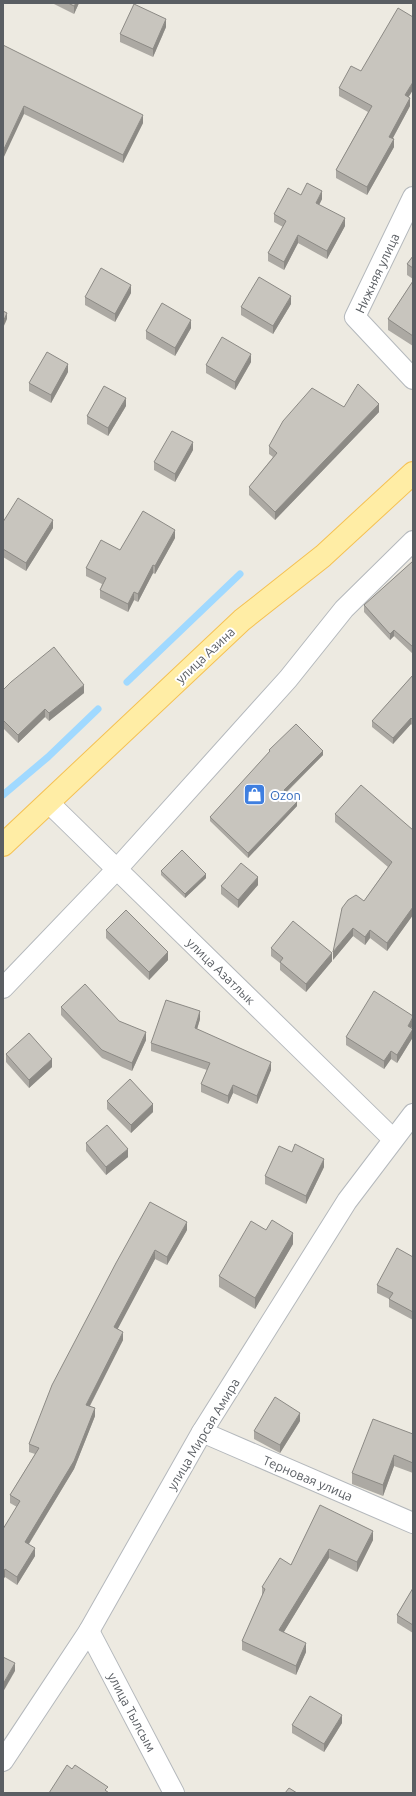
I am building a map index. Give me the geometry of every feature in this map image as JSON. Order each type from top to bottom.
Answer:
[{"type":"main road","name":"улица Азина","points":[[3,845],[242,620],[322,556],[413,473]]},
{"type":"street","name":"Нижняя улица","points":[[413,196],[355,317],[413,379]]},
{"type":"street","points":[[3,988],[117,869],[288,679],[344,609],[413,541]]},
{"type":"street","name":"улица Азатлык","points":[[48,802],[393,1139]]},
{"type":"street","name":"улица Мирсая Амира","points":[[3,1761],[89,1631],[202,1432],[347,1201],[413,1114]]},
{"type":"street","name":"Терновая улица","points":[[202,1432],[413,1523]]},
{"type":"street","name":"улица Тылсым","points":[[89,1631],[174,1793]]},
{"type":"building","points":[[68,3],[76,3],[74,6]]},
{"type":"building","points":[[134,4],[166,19],[153,49],[120,34]]},
{"type":"building","points":[[398,8],[413,17],[413,82],[405,95],[410,98],[389,137],[394,139],[367,187],[336,170],[372,106],[339,88],[351,66],[361,71]]},
{"type":"building","points":[[3,45],[143,115],[123,155],[24,106],[3,151]]},
{"type":"building","points":[[307,183],[322,191],[316,203],[345,218],[327,251],[298,235],[284,262],[268,253],[286,221],[274,214],[288,188],[301,195]]},
{"type":"building","points":[[413,256],[413,268],[407,264]]},
{"type":"building","points":[[101,268],[131,285],[115,314],[85,297]]},
{"type":"building","points":[[259,277],[291,296],[273,326],[241,307]]},
{"type":"building","points":[[413,281],[413,336],[388,319]]},
{"type":"building","points":[[162,303],[191,320],[175,348],[146,331]]},
{"type":"building","points":[[3,311],[7,313],[3,322]]},
{"type":"building","points":[[222,337],[251,354],[235,382],[206,365]]},
{"type":"building","points":[[47,352],[68,364],[51,395],[29,383]]},
{"type":"building","points":[[358,384],[379,404],[275,512],[249,487],[277,453],[269,446],[283,421],[312,388],[344,407]]},
{"type":"building","points":[[104,386],[126,398],[108,428],[87,416]]},
{"type":"building","points":[[172,431],[193,442],[175,474],[154,462]]},
{"type":"building","points":[[18,498],[53,520],[26,563],[3,549],[3,522]]},
{"type":"building","points":[[143,511],[175,530],[155,566],[153,565],[138,594],[134,592],[128,604],[100,590],[106,578],[86,568],[101,540],[120,550]]},
{"type":"building","points":[[413,561],[413,647],[394,630],[390,634],[364,605]]},
{"type":"building","points":[[54,647],[84,685],[49,713],[45,709],[18,735],[3,720],[3,690]]},
{"type":"building","points":[[413,675],[413,720],[411,718],[393,738],[372,721]]},
{"type":"building","points":[[296,724],[323,751],[284,790],[297,802],[248,853],[210,817],[270,751],[269,750]]},
{"type":"building","points":[[361,785],[413,830],[413,907],[387,943],[370,930],[365,937],[353,928],[333,952],[342,908],[348,900],[356,895],[364,901],[392,862],[335,814]]},
{"type":"building","points":[[182,850],[206,874],[185,894],[161,871]]},
{"type":"building","points":[[241,863],[258,877],[238,900],[221,886]]},
{"type":"building","points":[[126,910],[168,952],[149,972],[106,930]]},
{"type":"building","points":[[293,921],[332,953],[306,984],[280,962],[283,958],[271,948]]},
{"type":"building","points":[[85,984],[119,1021],[146,1032],[132,1063],[102,1050],[61,1007]]},
{"type":"building","points":[[374,991],[413,1016],[408,1026],[413,1029],[397,1055],[391,1051],[384,1061],[346,1037]]},
{"type":"building","points":[[166,1000],[200,1011],[195,1028],[271,1062],[257,1096],[233,1085],[228,1096],[201,1084],[210,1063],[151,1043]]},
{"type":"building","points":[[29,1033],[52,1059],[29,1080],[6,1054]]},
{"type":"building","points":[[130,1079],[153,1104],[131,1125],[107,1101]]},
{"type":"building","points":[[107,1125],[128,1149],[106,1167],[86,1143]]},
{"type":"building","points":[[295,1144],[324,1159],[306,1196],[265,1176],[279,1146],[292,1152]]},
{"type":"building","points":[[150,1202],[187,1222],[167,1257],[155,1250],[114,1327],[123,1332],[86,1405],[95,1408],[74,1461],[25,1542],[35,1548],[17,1577],[5,1569],[3,1572],[3,1529],[20,1501],[10,1495],[39,1448],[29,1444],[52,1385]]},
{"type":"building","points":[[272,1220],[293,1233],[255,1298],[219,1276],[251,1221],[266,1230]]},
{"type":"building","points":[[397,1248],[413,1257],[413,1312],[389,1299],[393,1293],[377,1285]]},
{"type":"building","points":[[275,1397],[300,1413],[280,1445],[254,1431]]},
{"type":"building","points":[[373,1419],[413,1434],[413,1463],[394,1455],[383,1485],[352,1473]]},
{"type":"building","points":[[320,1505],[373,1531],[357,1562],[329,1549],[279,1630],[306,1643],[296,1666],[242,1641],[265,1589],[262,1587],[280,1558],[291,1565]]},
{"type":"building","points":[[413,1588],[413,1625],[397,1615]]},
{"type":"building","points":[[3,1657],[15,1663],[3,1684]]},
{"type":"building","points":[[310,1696],[342,1715],[324,1744],[292,1725]]},
{"type":"building","points":[[67,1765],[72,1769],[75,1765],[108,1787],[105,1790],[109,1793],[49,1793]]},
{"type":"building","points":[[289,1788],[297,1793],[285,1793]]},
{"type":"waterway","points":[[127,682],[240,574]]},
{"type":"waterway","points":[[3,795],[48,757],[98,709]]},
{"type":"place","name":"Ozon","points":[[255,795]]}]
